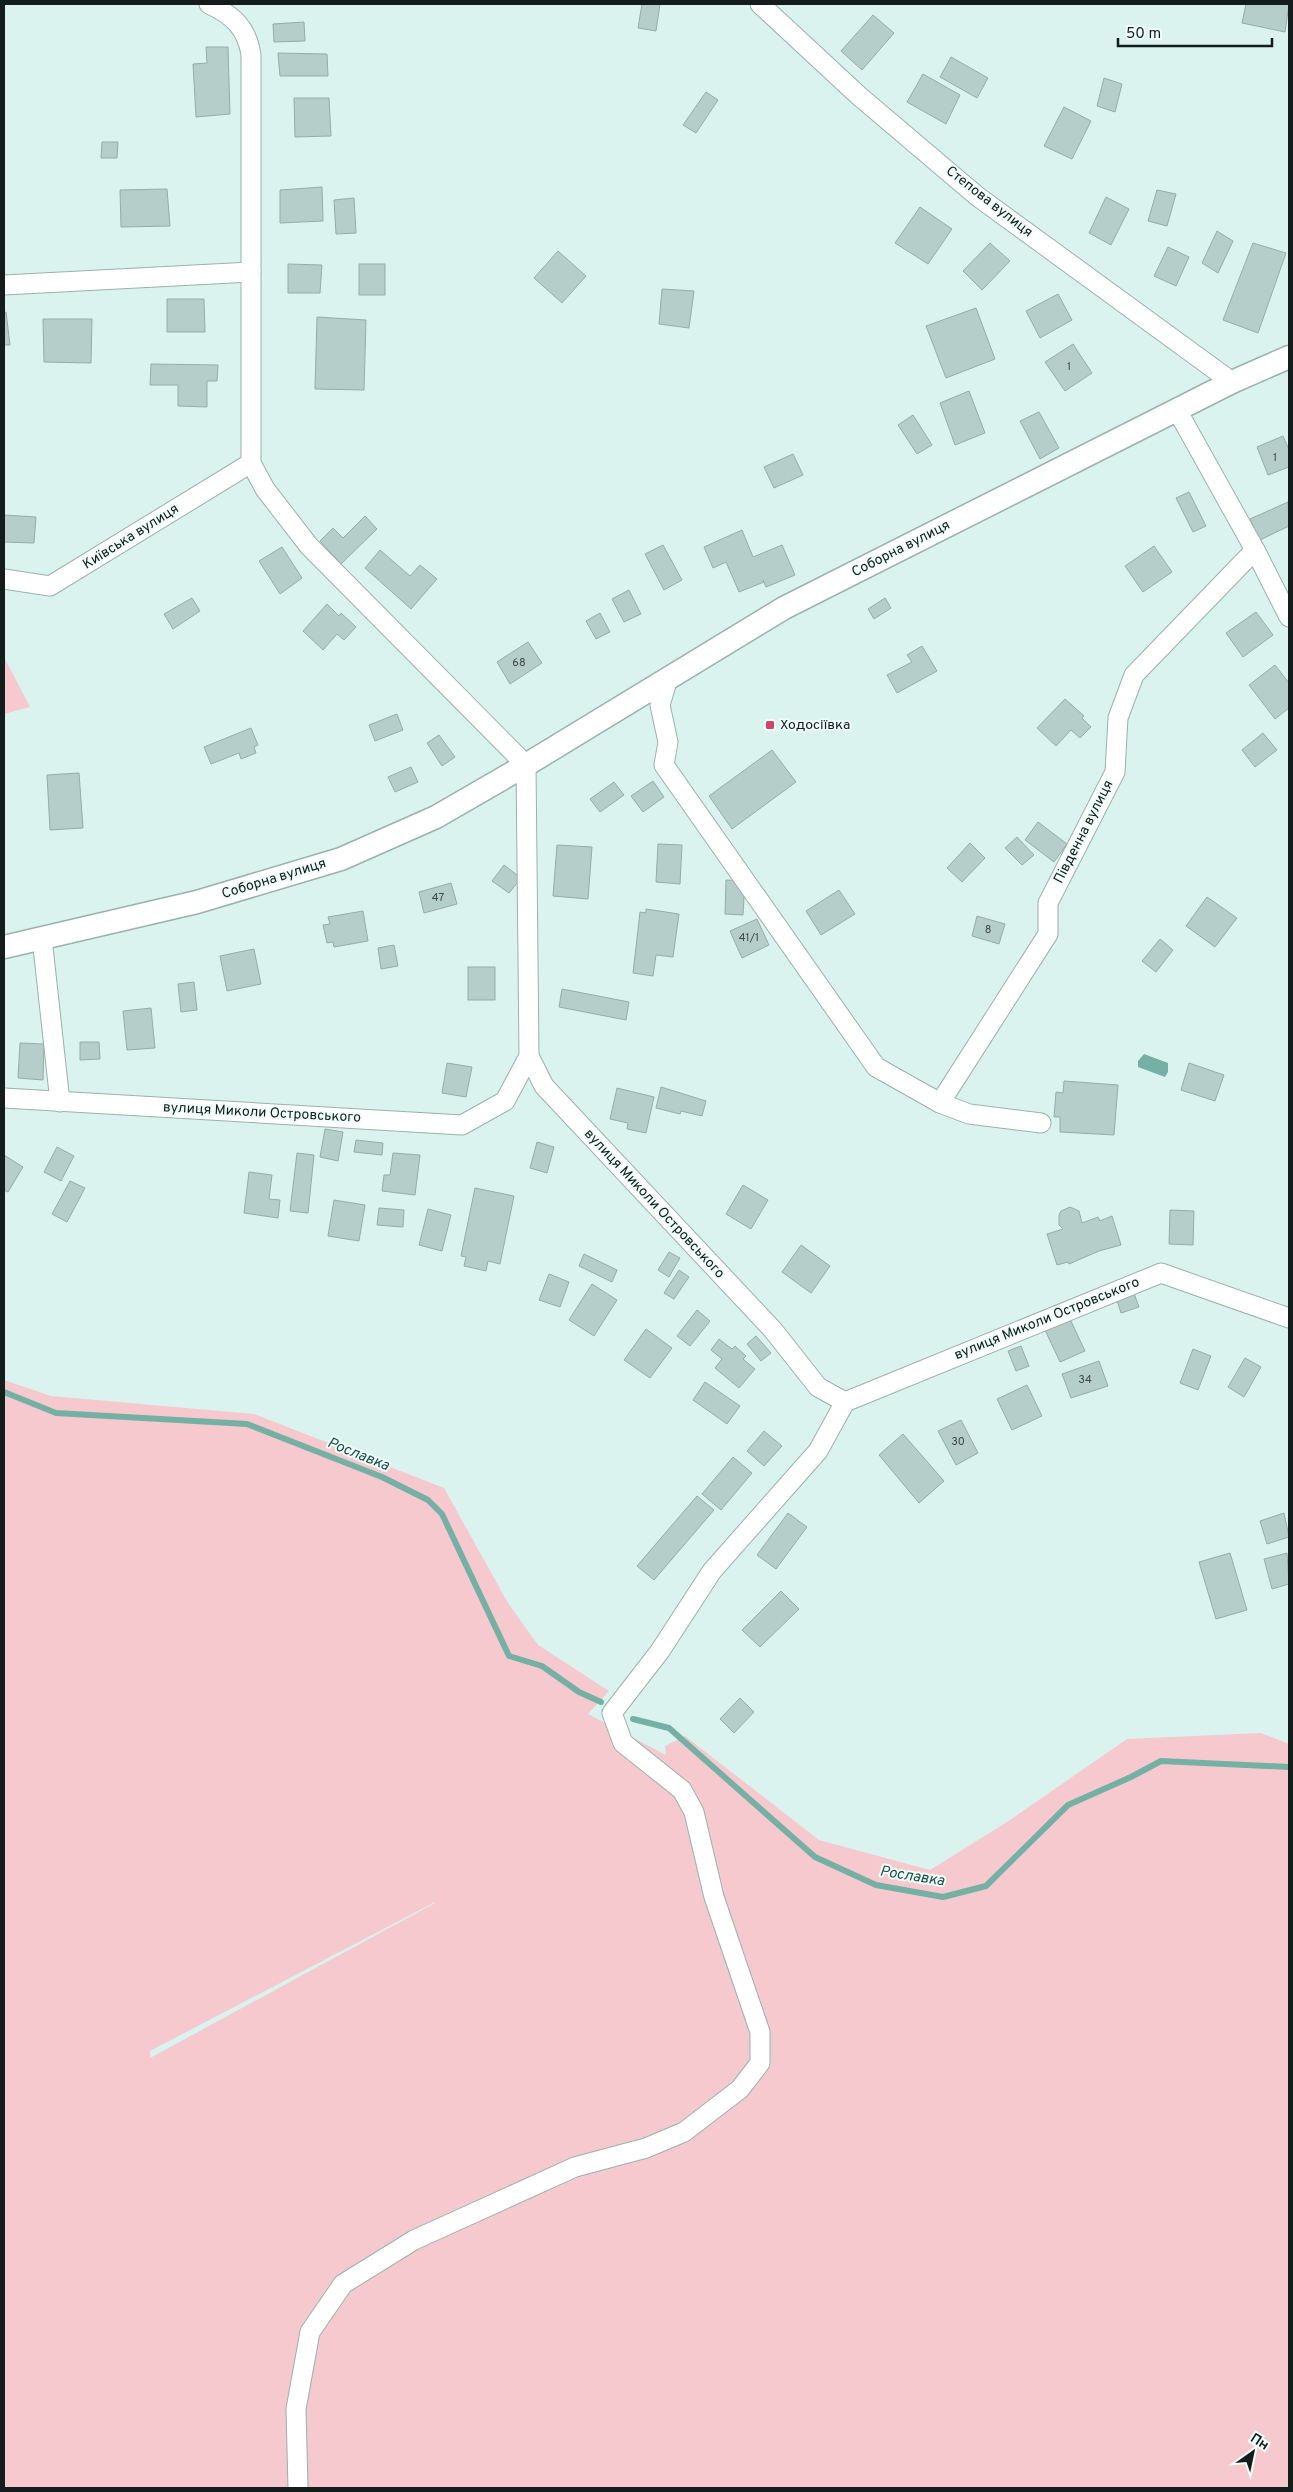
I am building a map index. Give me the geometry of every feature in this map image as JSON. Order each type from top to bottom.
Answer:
[{"type":"street","points":[[209,4],[229,16],[241,27],[249,39],[251,55],[251,463],[265,489],[309,546],[526,765],[529,1056]]},
{"type":"street","name":"Степова вулиця","points":[[760,4],[858,95],[977,196],[1232,382]]},
{"type":"street","points":[[4,285],[251,272]]},
{"type":"street","name":"Соборна вулиця","points":[[4,947],[197,902],[341,859],[436,817],[526,765],[784,608],[1232,382],[1289,357]]},
{"type":"street","points":[[1177,410],[1255,550],[1289,617]]},
{"type":"street","name":"Київська вулиця","points":[[4,579],[50,586],[251,463]]},
{"type":"street","name":"Південна вулиця","points":[[940,1103],[1048,934],[1048,903],[1115,772],[1118,718],[1134,674],[1255,550]]},
{"type":"street","points":[[668,678],[660,705],[668,742],[664,765],[876,1067],[940,1103],[969,1114],[1042,1123]]},
{"type":"street","points":[[42,938],[60,1102]]},
{"type":"street","name":"вулиця Миколи Островського","points":[[4,1098],[462,1125],[505,1101],[529,1056]]},
{"type":"street","name":"вулиця Миколи Островського","points":[[529,1056],[544,1086],[773,1330],[818,1387],[845,1402],[1161,1273],[1289,1318]]},
{"type":"street","points":[[298,2488],[296,2409],[310,2332],[343,2284],[414,2240],[575,2166],[646,2148],[684,2132],[740,2089],[760,2062],[760,2032],[714,1897],[694,1812],[682,1790],[623,1743],[612,1713],[660,1651],[712,1571],[818,1451],[845,1402]]},
{"type":"shaded area","points":[[4,657],[30,707],[4,714]]},
{"type":"shaded area","points":[[1144,1054],[1168,1063],[1168,1072],[1165,1077],[1138,1067],[1138,1061]]},
{"type":"shaded area","points":[[4,1380],[51,1396],[254,1414],[444,1488],[508,1603],[538,1645],[609,1691],[588,1714],[666,1755],[665,1746],[685,1736],[819,1840],[930,1870],[1007,1822],[1127,1739],[1261,1733],[1289,1744],[1289,2488],[4,2488]],"holes":[[[435,1903],[150,2058],[150,2051]]]},
{"type":"building","points":[[642,4],[660,4],[656,31],[638,28]]},
{"type":"building","points":[[1246,4],[1289,4],[1285,32],[1242,23]]},
{"type":"building","points":[[873,15],[894,33],[862,70],[841,51]]},
{"type":"building","points":[[304,22],[305,41],[274,42],[273,24]]},
{"type":"building","points":[[206,47],[228,47],[230,114],[196,117],[193,64],[207,63]]},
{"type":"building","points":[[278,53],[327,54],[328,76],[280,76]]},
{"type":"building","points":[[951,57],[988,78],[977,98],[940,77]]},
{"type":"building","points":[[923,74],[960,95],[946,124],[907,102]]},
{"type":"building","points":[[1104,78],[1122,84],[1115,112],[1097,106]]},
{"type":"building","points":[[706,92],[718,100],[696,133],[683,125]]},
{"type":"building","points":[[294,98],[329,98],[331,136],[295,137]]},
{"type":"building","points":[[1064,107],[1091,121],[1072,159],[1044,146]]},
{"type":"building","points":[[102,142],[118,142],[117,158],[101,158]]},
{"type":"building","points":[[322,187],[323,221],[280,223],[280,190]]},
{"type":"building","points":[[167,189],[170,226],[121,227],[120,190]]},
{"type":"building","points":[[1157,190],[1176,194],[1167,226],[1148,221]]},
{"type":"building","points":[[1106,197],[1129,209],[1111,245],[1089,233]]},
{"type":"building","points":[[354,198],[356,233],[336,234],[334,200]]},
{"type":"building","points":[[920,207],[952,229],[928,264],[895,243]]},
{"type":"building","points":[[1217,231],[1233,241],[1218,273],[1202,263]]},
{"type":"building","points":[[990,243],[1010,261],[982,290],[963,271]]},
{"type":"building","points":[[1253,243],[1286,253],[1258,333],[1223,320]]},
{"type":"building","points":[[1168,247],[1189,257],[1176,286],[1154,276]]},
{"type":"building","points":[[558,251],[586,276],[562,303],[534,278]]},
{"type":"building","points":[[288,264],[322,265],[320,293],[288,293]]},
{"type":"building","points":[[359,264],[385,264],[385,295],[359,295]]},
{"type":"building","points":[[662,289],[694,291],[689,328],[659,324]]},
{"type":"building","points":[[1058,294],[1072,320],[1040,338],[1026,311]]},
{"type":"building","points":[[167,299],[204,299],[205,332],[167,332]]},
{"type":"building","points":[[976,308],[995,359],[946,378],[926,326]]},
{"type":"building","points":[[6,312],[10,345],[4,345],[4,313]]},
{"type":"building","points":[[317,317],[366,320],[364,390],[315,389]]},
{"type":"building","points":[[43,319],[92,319],[91,363],[44,362]]},
{"type":"building","points":[[1073,344],[1092,373],[1065,391],[1045,362]]},
{"type":"building","points":[[151,364],[218,365],[217,381],[207,381],[207,407],[178,406],[178,385],[150,385]]},
{"type":"building","points":[[969,391],[985,433],[955,445],[940,403]]},
{"type":"building","points":[[1039,412],[1059,448],[1040,459],[1020,421]]},
{"type":"building","points":[[913,415],[932,445],[917,454],[898,425]]},
{"type":"building","points":[[1283,436],[1289,450],[1289,467],[1268,475],[1257,447]]},
{"type":"building","points":[[793,454],[803,475],[774,488],[764,467]]},
{"type":"building","points":[[1189,492],[1206,526],[1193,532],[1176,498]]},
{"type":"building","points":[[1288,502],[1289,526],[1260,540],[1250,519]]},
{"type":"building","points":[[4,515],[36,517],[34,543],[4,542]]},
{"type":"building","points":[[365,516],[377,529],[341,564],[320,541],[333,528],[343,538]]},
{"type":"building","points":[[742,530],[753,557],[782,545],[795,575],[766,587],[764,582],[739,592],[726,562],[713,568],[704,547]]},
{"type":"building","points":[[663,545],[682,580],[664,590],[645,554]]},
{"type":"building","points":[[1154,546],[1172,572],[1143,592],[1125,566]]},
{"type":"building","points":[[282,547],[302,578],[280,594],[259,561]]},
{"type":"building","points":[[380,550],[410,576],[420,565],[437,579],[411,609],[365,568]]},
{"type":"building","points":[[629,590],[641,614],[624,622],[612,599]]},
{"type":"building","points":[[192,598],[200,611],[173,629],[164,614]]},
{"type":"building","points":[[885,598],[891,608],[874,619],[868,609]]},
{"type":"building","points":[[327,604],[339,616],[341,613],[356,627],[344,640],[337,634],[323,650],[303,631]]},
{"type":"building","points":[[1256,612],[1273,635],[1243,657],[1226,633]]},
{"type":"building","points":[[600,613],[610,632],[596,639],[586,621]]},
{"type":"building","points":[[528,642],[542,663],[510,684],[497,662]]},
{"type":"building","points":[[922,646],[937,671],[897,693],[887,675],[912,662],[907,655]]},
{"type":"building","points":[[1275,665],[1289,683],[1289,708],[1275,719],[1249,685]]},
{"type":"building","points":[[1065,699],[1084,716],[1082,718],[1091,727],[1080,738],[1071,730],[1056,746],[1037,728]]},
{"type":"building","points":[[397,714],[403,730],[375,741],[369,725]]},
{"type":"building","points":[[251,728],[258,745],[254,747],[256,753],[241,759],[239,753],[211,764],[204,747]]},
{"type":"building","points":[[1263,733],[1277,750],[1255,767],[1242,750]]},
{"type":"building","points":[[439,735],[455,757],[442,766],[427,743]]},
{"type":"building","points":[[772,750],[796,782],[732,829],[709,796]]},
{"type":"building","points":[[411,767],[418,782],[395,792],[388,777]]},
{"type":"building","points":[[79,773],[83,828],[50,830],[47,775]]},
{"type":"building","points":[[653,781],[664,797],[643,812],[631,796]]},
{"type":"building","points":[[614,782],[624,795],[600,812],[590,799]]},
{"type":"building","points":[[1038,822],[1067,844],[1054,862],[1025,840]]},
{"type":"building","points":[[1017,837],[1034,855],[1022,865],[1005,848]]},
{"type":"building","points":[[970,843],[985,858],[962,882],[947,868]]},
{"type":"building","points":[[658,844],[682,845],[680,884],[656,882]]},
{"type":"building","points":[[557,845],[592,847],[588,899],[553,896]]},
{"type":"building","points":[[504,865],[521,878],[509,893],[492,881]]},
{"type":"building","points":[[726,880],[745,881],[743,915],[725,914]]},
{"type":"building","points":[[451,883],[457,904],[424,913],[419,892]]},
{"type":"building","points":[[839,890],[855,914],[821,935],[806,911]]},
{"type":"building","points":[[1207,897],[1237,918],[1215,947],[1186,926]]},
{"type":"building","points":[[646,909],[679,914],[673,957],[656,955],[653,976],[633,973],[640,912],[646,913]]},
{"type":"building","points":[[363,911],[368,941],[334,947],[333,942],[327,943],[323,925],[330,924],[328,917]]},
{"type":"building","points":[[977,916],[1005,924],[999,944],[972,936]]},
{"type":"building","points":[[757,919],[769,945],[742,958],[730,931]]},
{"type":"building","points":[[1160,939],[1173,950],[1156,972],[1142,961]]},
{"type":"building","points":[[394,945],[398,966],[381,969],[378,948]]},
{"type":"building","points":[[254,949],[261,984],[227,991],[220,956]]},
{"type":"building","points":[[468,967],[495,967],[495,1000],[468,1000]]},
{"type":"building","points":[[194,982],[197,1010],[181,1012],[178,984]]},
{"type":"building","points":[[562,989],[629,1002],[626,1020],[559,1007]]},
{"type":"building","points":[[151,1008],[155,1048],[127,1050],[123,1011]]},
{"type":"building","points":[[80,1042],[99,1042],[100,1059],[80,1060]]},
{"type":"building","points":[[20,1043],[44,1044],[43,1080],[18,1078]]},
{"type":"building","points":[[447,1063],[472,1067],[466,1097],[442,1093]]},
{"type":"building","points":[[1189,1063],[1224,1075],[1215,1101],[1181,1090]]},
{"type":"building","points":[[1064,1081],[1118,1085],[1114,1135],[1060,1132],[1060,1117],[1054,1117],[1056,1092],[1063,1093]]},
{"type":"building","points":[[661,1087],[706,1101],[702,1116],[681,1111],[680,1114],[656,1108]]},
{"type":"building","points":[[617,1088],[654,1097],[646,1133],[627,1129],[628,1123],[610,1119]]},
{"type":"building","points":[[325,1129],[343,1132],[338,1161],[320,1157]]},
{"type":"building","points":[[356,1140],[383,1143],[382,1155],[354,1152]]},
{"type":"building","points":[[537,1142],[554,1147],[547,1173],[530,1168]]},
{"type":"building","points":[[57,1147],[74,1156],[61,1181],[44,1172]]},
{"type":"building","points":[[297,1153],[314,1155],[308,1213],[290,1211]]},
{"type":"building","points":[[393,1153],[420,1155],[415,1195],[382,1191],[384,1175],[390,1175]]},
{"type":"building","points":[[4,1155],[23,1167],[8,1192],[4,1190]]},
{"type":"building","points":[[249,1172],[272,1175],[269,1199],[280,1200],[278,1218],[244,1213]]},
{"type":"building","points":[[70,1181],[85,1188],[67,1222],[52,1214]]},
{"type":"building","points":[[743,1185],[768,1200],[751,1229],[726,1214]]},
{"type":"building","points":[[475,1188],[514,1196],[500,1264],[488,1261],[486,1271],[464,1266],[466,1257],[461,1256]]},
{"type":"building","points":[[334,1200],[365,1205],[359,1241],[328,1236]]},
{"type":"building","points":[[1070,1207],[1079,1211],[1082,1223],[1098,1217],[1100,1221],[1112,1216],[1121,1245],[1099,1251],[1069,1264],[1068,1262],[1057,1265],[1047,1234],[1063,1229],[1059,1225],[1059,1215],[1061,1211]]},
{"type":"building","points":[[379,1208],[404,1210],[403,1227],[377,1225]]},
{"type":"building","points":[[428,1209],[451,1215],[442,1251],[419,1245]]},
{"type":"building","points":[[1170,1210],[1194,1211],[1193,1245],[1169,1244]]},
{"type":"building","points":[[801,1245],[830,1266],[811,1293],[782,1272]]},
{"type":"building","points":[[669,1252],[680,1258],[669,1277],[658,1270]]},
{"type":"building","points":[[584,1254],[617,1270],[612,1282],[579,1266]]},
{"type":"building","points":[[679,1270],[689,1277],[674,1299],[664,1293]]},
{"type":"building","points":[[549,1274],[569,1282],[560,1307],[539,1300]]},
{"type":"building","points":[[592,1284],[617,1300],[594,1336],[569,1320]]},
{"type":"building","points":[[1132,1288],[1139,1307],[1121,1313],[1115,1294]]},
{"type":"building","points":[[697,1310],[710,1321],[690,1346],[677,1336]]},
{"type":"building","points":[[1070,1319],[1085,1351],[1060,1362],[1045,1330]]},
{"type":"building","points":[[646,1329],[672,1348],[650,1378],[624,1360]]},
{"type":"building","points":[[756,1336],[771,1353],[761,1361],[747,1344]]},
{"type":"building","points":[[719,1339],[732,1349],[735,1346],[746,1356],[743,1359],[755,1369],[739,1388],[715,1368],[722,1359],[711,1350]]},
{"type":"building","points":[[1021,1346],[1029,1366],[1016,1371],[1008,1351]]},
{"type":"building","points":[[1193,1349],[1211,1356],[1198,1390],[1180,1383]]},
{"type":"building","points":[[1245,1358],[1261,1367],[1244,1397],[1228,1387]]},
{"type":"building","points":[[1099,1361],[1108,1386],[1071,1398],[1062,1374]]},
{"type":"building","points":[[705,1382],[740,1406],[727,1424],[693,1400]]},
{"type":"building","points":[[1027,1385],[1042,1416],[1012,1430],[997,1399]]},
{"type":"building","points":[[961,1420],[978,1453],[956,1465],[938,1431]]},
{"type":"building","points":[[764,1431],[782,1446],[764,1466],[747,1451]]},
{"type":"building","points":[[903,1434],[944,1481],[919,1503],[879,1455]]},
{"type":"building","points":[[733,1457],[752,1473],[721,1510],[702,1494]]},
{"type":"building","points":[[697,1496],[714,1510],[654,1580],[637,1566]]},
{"type":"building","points":[[788,1513],[807,1527],[776,1569],[757,1555]]},
{"type":"building","points":[[1284,1513],[1289,1537],[1267,1544],[1260,1521]]},
{"type":"building","points":[[1230,1553],[1247,1610],[1216,1619],[1199,1562]]},
{"type":"building","points":[[1287,1553],[1289,1584],[1272,1589],[1264,1559]]},
{"type":"building","points":[[781,1591],[799,1609],[760,1647],[742,1630]]},
{"type":"building","points":[[740,1698],[754,1712],[734,1733],[720,1719]]},
{"type":"waterway","name":"Рославка","points":[[4,1392],[56,1413],[247,1424],[382,1477],[428,1500],[442,1514],[509,1656],[542,1666],[579,1692],[601,1702]]},
{"type":"waterway","name":"Рославка","points":[[633,1719],[669,1728],[815,1857],[876,1885],[943,1897],[986,1886],[1068,1805],[1131,1777],[1161,1761],[1289,1767]]},
{"type":"place","name":"Ходосіївка","points":[[770,725]]}]
